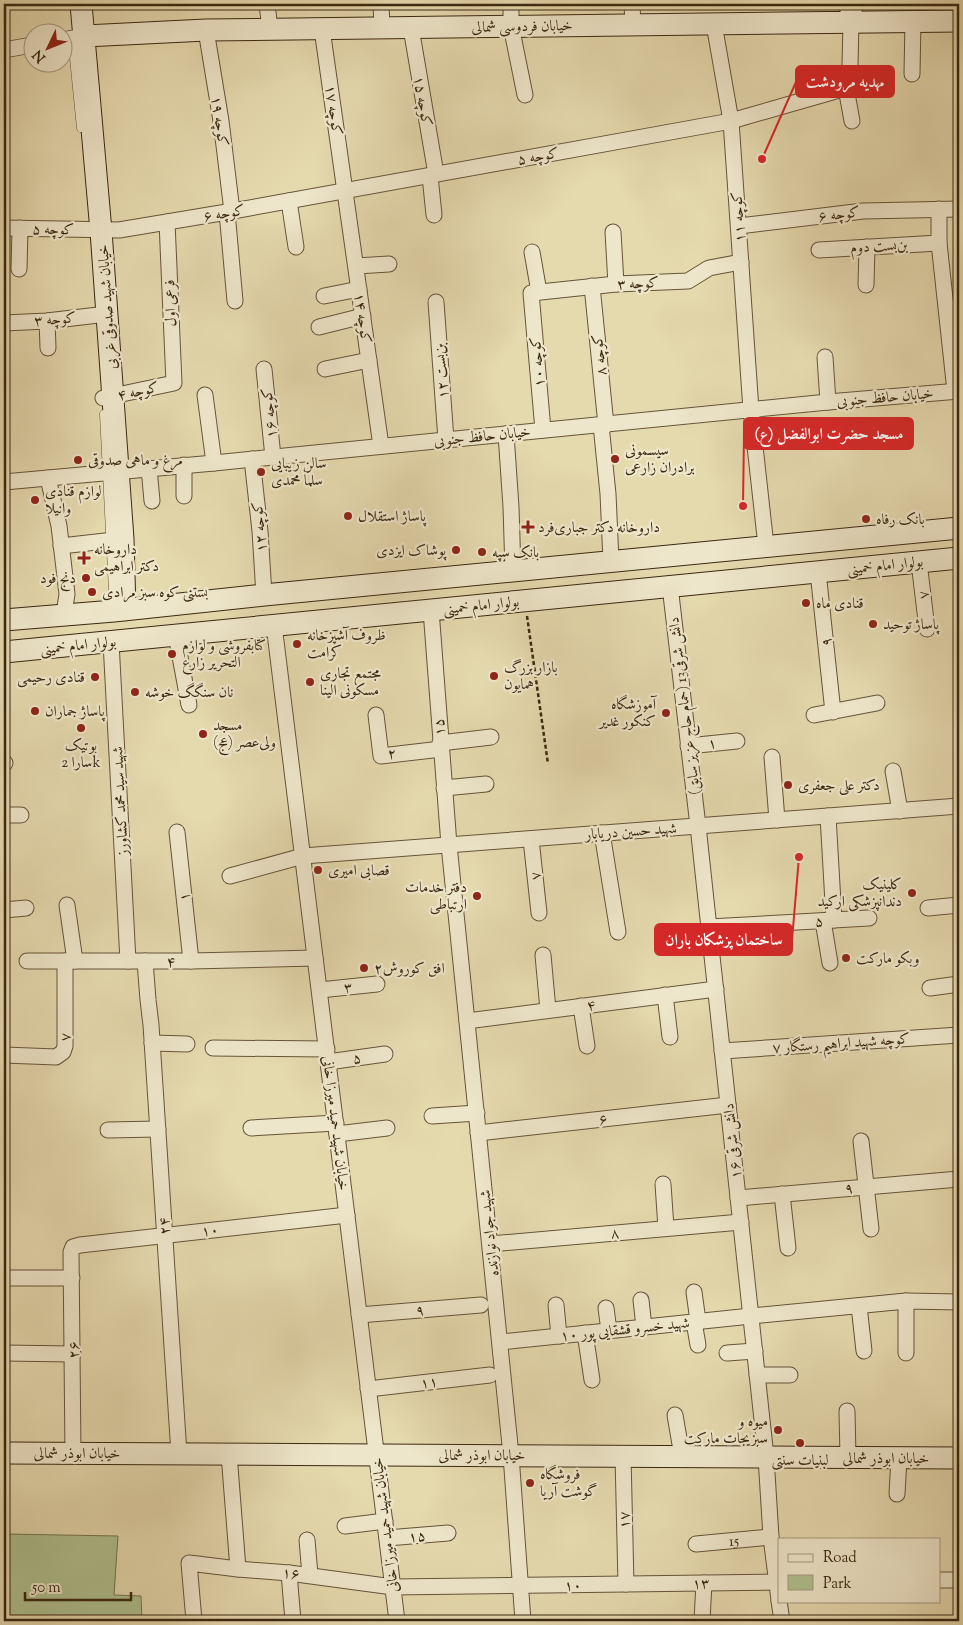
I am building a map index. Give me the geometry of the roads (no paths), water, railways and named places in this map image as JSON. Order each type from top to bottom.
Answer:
[{"type":"street","name":"خیابان شهید صدوقی غربی","points":[[81,4],[73,38],[94,229],[117,540],[120,611]]},
{"type":"street","points":[[267,4],[270,29]]},
{"type":"street","points":[[381,4],[382,28]]},
{"type":"street","points":[[511,4],[511,26],[525,95]]},
{"type":"street","points":[[632,4],[633,25]]},
{"type":"street","name":"خیابان فردوسی شمالی","points":[[73,38],[206,30],[714,24],[851,13],[914,21],[959,21]]},
{"type":"street","points":[[851,13],[850,65],[846,88],[852,121]]},
{"type":"street","points":[[912,74],[914,21]]},
{"type":"street","name":"کوچه ۱۱","points":[[714,24],[731,121],[751,410]]},
{"type":"street","name":"کوچه ۱۵","points":[[411,28],[433,175],[434,215]]},
{"type":"street","name":"کوچه ۱۷","points":[[322,29],[346,191]]},
{"type":"street","name":"کوچه ۱۹","points":[[206,30],[221,121],[230,212],[234,301]]},
{"type":"street","points":[[4,50],[22,47]]},
{"type":"street","points":[[731,121],[846,88]]},
{"type":"street","name":"کوچه ۵","points":[[346,191],[731,121]]},
{"type":"street","name":"کوچه ۶","points":[[94,229],[119,230],[346,191]]},
{"type":"street","name":"کوچه ۱۴","points":[[346,191],[381,446]]},
{"type":"street","points":[[290,201],[296,247]]},
{"type":"street","points":[[957,391],[953,309],[939,243],[940,209],[959,209]]},
{"type":"street","name":"کوچه ۶","points":[[738,226],[863,211],[940,209]]},
{"type":"street","name":"فرعی اول","points":[[167,222],[174,383]]},
{"type":"street","name":"کوچه ۵","points":[[4,228],[94,229]]},
{"type":"street","points":[[19,269],[20,228]]},
{"type":"street","points":[[614,232],[616,284]]},
{"type":"street","name":"بن‌بست دوم","points":[[819,250],[939,243]]},
{"type":"street","points":[[866,285],[867,247]]},
{"type":"street","points":[[532,252],[535,293]]},
{"type":"street","name":"کوچه ۳","points":[[535,293],[616,284],[688,281],[709,268],[741,262]]},
{"type":"street","points":[[356,266],[389,264]]},
{"type":"street","name":"کوچه ۸","points":[[592,286],[604,425]]},
{"type":"street","points":[[324,296],[359,289]]},
{"type":"street","name":"کوچه ۱۰","points":[[535,293],[544,430]]},
{"type":"street","name":"بن‌بست ۱۲","points":[[436,302],[446,440]]},
{"type":"street","name":"کوچه ۳","points":[[4,322],[47,321],[100,314]]},
{"type":"street","points":[[319,326],[363,316]]},
{"type":"street","points":[[47,321],[48,348]]},
{"type":"street","points":[[825,357],[828,402]]},
{"type":"street","points":[[326,369],[369,360]]},
{"type":"street","name":"کوچه ۱۶","points":[[264,369],[273,457]]},
{"type":"street","name":"کوچه ۴","points":[[106,395],[174,383]]},
{"type":"street","name":"خیابان حافظ جنوبی","points":[[4,482],[957,391]]},
{"type":"street","points":[[205,395],[214,463]]},
{"type":"street","points":[[751,410],[766,546]]},
{"type":"street","points":[[604,425],[611,561]]},
{"type":"street","points":[[506,434],[513,571]]},
{"type":"street","name":"کوچه ۱۲","points":[[252,459],[260,531],[264,595]]},
{"type":"street","points":[[184,465],[184,496]]},
{"type":"street","points":[[149,468],[152,502]]},
{"type":"street","points":[[48,478],[59,526],[67,594],[64,614]]},
{"type":"street","name":"بولوار امام خمینی","points":[[4,620],[120,611],[264,595],[959,528]]},
{"type":"street","points":[[61,546],[117,540]]},
{"type":"street","name":"بولوار امام خمینی","points":[[4,652],[959,558]]},
{"type":"street","name":"۷","points":[[919,562],[927,629]]},
{"type":"street","name":"۹","points":[[818,572],[833,712]]},
{"type":"street","name":"دانش شرقی13 (حمام حاج عزیز سابق)","points":[[670,586],[698,826]]},
{"type":"street","name":"۱۵","points":[[431,610],[449,845]]},
{"type":"street","name":"خیابان شهید حمید میرزا خانی","points":[[274,625],[397,1621]]},
{"type":"street","points":[[176,635],[189,705]]},
{"type":"street","name":"شهید سید محمد کشاورز","points":[[111,642],[128,961]]},
{"type":"street","points":[[814,715],[877,703]]},
{"type":"street","name":"۲","points":[[376,715],[382,756],[441,746]]},
{"type":"street","points":[[441,746],[490,737]]},
{"type":"street","name":"۱","points":[[688,746],[737,741]]},
{"type":"street","points":[[772,757],[777,820]]},
{"type":"street","points":[[893,771],[900,811]]},
{"type":"street","points":[[444,788],[486,784]]},
{"type":"street","name":"شهید حسین دریابار","points":[[303,856],[959,806]]},
{"type":"street","points":[[4,815],[21,814]]},
{"type":"street","points":[[828,816],[830,963]]},
{"type":"street","name":"دانش شرقی ۱۶","points":[[698,826],[766,1457],[771,1537],[778,1582]]},
{"type":"street","name":"۱","points":[[177,832],[191,961]]},
{"type":"street","points":[[602,833],[618,932]]},
{"type":"street","name":"۷","points":[[531,839],[539,913]]},
{"type":"street","name":"شهید جواد نوازنده","points":[[449,845],[511,1455],[523,1621]]},
{"type":"street","points":[[230,876],[303,856]]},
{"type":"street","points":[[67,905],[70,961]]},
{"type":"street","points":[[928,908],[959,905]]},
{"type":"street","points":[[4,910],[26,908]]},
{"type":"street","name":"۵","points":[[709,927],[869,918]]},
{"type":"street","points":[[543,955],[548,1010]]},
{"type":"street","name":"۴","points":[[27,961],[191,961],[315,958]]},
{"type":"street","name":"۷","points":[[4,1055],[56,1057],[63,1052],[65,1046],[70,961]]},
{"type":"street","name":"۲۴","points":[[145,961],[158,1129],[178,1454]]},
{"type":"street","name":"۳","points":[[320,990],[377,984]]},
{"type":"street","points":[[930,988],[959,984]]},
{"type":"street","name":"۴","points":[[467,1021],[716,989]]},
{"type":"street","points":[[665,995],[670,1037]]},
{"type":"street","points":[[581,1006],[587,1046]]},
{"type":"street","name":"کوچه شهید ابراهیم رستگار ۷","points":[[722,1051],[959,1035]]},
{"type":"street","points":[[152,1043],[187,1044]]},
{"type":"street","points":[[213,1048],[328,1056]]},
{"type":"street","name":"۵","points":[[328,1056],[385,1054]]},
{"type":"street","name":"۶","points":[[478,1133],[728,1105]]},
{"type":"street","points":[[432,1116],[477,1113]]},
{"type":"street","points":[[251,1128],[387,1128]]},
{"type":"street","points":[[108,1130],[158,1129]]},
{"type":"street","points":[[861,1142],[871,1229]]},
{"type":"street","name":"۹","points":[[738,1198],[959,1179]]},
{"type":"street","points":[[663,1184],[666,1228]]},
{"type":"street","points":[[782,1194],[788,1248]]},
{"type":"street","name":"۱۰","points":[[73,1247],[347,1215]]},
{"type":"street","name":"۸","points":[[490,1244],[741,1222]]},
{"type":"street","name":"۲۶","points":[[73,1247],[71,1252],[73,1453]]},
{"type":"street","points":[[4,1278],[72,1278]]},
{"type":"street","points":[[694,1292],[698,1345]]},
{"type":"street","points":[[641,1300],[644,1327]]},
{"type":"street","points":[[906,1302],[906,1353]]},
{"type":"street","name":"شهید خسرو قشقایی پور ۱۰","points":[[500,1342],[859,1306],[906,1302],[959,1302]]},
{"type":"street","name":"۹","points":[[360,1315],[481,1305]]},
{"type":"street","points":[[556,1305],[560,1336]]},
{"type":"street","points":[[859,1306],[864,1351]]},
{"type":"street","points":[[606,1308],[609,1331]]},
{"type":"street","points":[[585,1333],[592,1380]]},
{"type":"street","points":[[727,1353],[755,1351]]},
{"type":"street","points":[[4,1353],[72,1354]]},
{"type":"street","points":[[757,1376],[790,1374]]},
{"type":"street","name":"۱۱","points":[[368,1388],[490,1375]]},
{"type":"street","points":[[846,1411],[848,1457]]},
{"type":"street","points":[[675,1415],[682,1456]]},
{"type":"street","name":"خیابان ابوذر شمالی","points":[[4,1453],[959,1458]]},
{"type":"street","points":[[229,1454],[238,1569]]},
{"type":"street","name":"۱۷","points":[[623,1456],[626,1584]]},
{"type":"street","points":[[897,1494],[899,1458]]},
{"type":"street","points":[[345,1526],[385,1520]]},
{"type":"street","name":"۱۵","points":[[387,1538],[448,1533]]},
{"type":"street","name":"15","points":[[696,1544],[771,1537]]},
{"type":"street","points":[[307,1540],[310,1576]]},
{"type":"street","name":"۱۶","points":[[194,1621],[189,1562],[393,1587]]},
{"type":"street","points":[[289,1573],[293,1621]]},
{"type":"street","points":[[940,1580],[959,1580]]},
{"type":"street","name":"۱۳","points":[[626,1584],[778,1582]]},
{"type":"street","points":[[702,1620],[704,1583]]},
{"type":"street","name":"۱۰","points":[[520,1585],[626,1584]]},
{"type":"street","points":[[393,1587],[520,1585]]},
{"type":"street","name":"دانش شرقی ۱۶","points":[[779,1602],[782,1621]]},
{"type":"lane","points":[[73,38],[83,140]]},
{"type":"place","name":"مهدیه مرودشت","points":[[762,159]]},
{"type":"place","name":"سیسمونی برادران زارعی","points":[[615,459]]},
{"type":"place","name":"مرغ و ماهی صدوقی","points":[[78,460]]},
{"type":"place","name":"سالن زیبایی سلما محمدی","points":[[261,472]]},
{"type":"place","name":"لوازم قنادی وانیلا","points":[[35,500]]},
{"type":"place","name":"مسجد حضرت ابوالفضل (ع)","points":[[743,506]]},
{"type":"place","name":"پاساژ استقلال","points":[[348,516]]},
{"type":"place","name":"بانک رفاه","points":[[866,519]]},
{"type":"place","name":"داروخانه دکتر جباری‌فرد","points":[[528,527]]},
{"type":"place","name":"پوشاک ایزدی","points":[[456,550]]},
{"type":"place","name":"بانک سپه","points":[[482,552]]},
{"type":"place","name":"داروخانه دکتر ابراهیمی","points":[[84,558]]},
{"type":"place","name":"دنج فود","points":[[86,578]]},
{"type":"place","name":"بستنی کوه سبز مرادی","points":[[92,592]]},
{"type":"place","name":"قنادی ماه","points":[[806,603]]},
{"type":"place","name":"پاساژ توحید","points":[[873,624]]},
{"type":"place","name":"ظروف آشپزخانه کرامت","points":[[297,644]]},
{"type":"place","name":"کتابفروشی و لوازم التحریر زارع","points":[[172,654]]},
{"type":"place","name":"بازار بزرگ همایون","points":[[494,676]]},
{"type":"place","name":"قنادی رحیمی","points":[[95,677]]},
{"type":"place","name":"مجتمع تجاری مسکونی الینا","points":[[310,682]]},
{"type":"place","name":"نان سنگگ خوشه","points":[[135,692]]},
{"type":"place","name":"پاساژ جماران","points":[[35,711]]},
{"type":"place","name":"آموزشگاه کنکور غدیر","points":[[666,713]]},
{"type":"place","name":"بوتیک سارا 2k","points":[[81,728]]},
{"type":"place","name":"مسجد ولی‌عصر (عج)","points":[[203,734]]},
{"type":"place","name":"دکتر علی جعفری","points":[[788,785]]},
{"type":"place","name":"ساختمان پزشکان باران","points":[[799,857]]},
{"type":"place","name":"قصابی امیری","points":[[318,870]]},
{"type":"place","name":"کلینیک دندانپزشکی ارکید","points":[[912,893]]},
{"type":"place","name":"دفتر خدمات ارتباطی","points":[[477,896]]},
{"type":"place","name":"وبکو مارکت","points":[[846,958]]},
{"type":"place","name":"افق کوروش۲","points":[[364,968]]},
{"type":"place","name":"میوه و سبزیجات مارکت","points":[[778,1430]]},
{"type":"place","name":"لبنیات سنتی","points":[[800,1443]]},
{"type":"place","name":"فروشگاه گوشت آریا","points":[[530,1483]]}]
